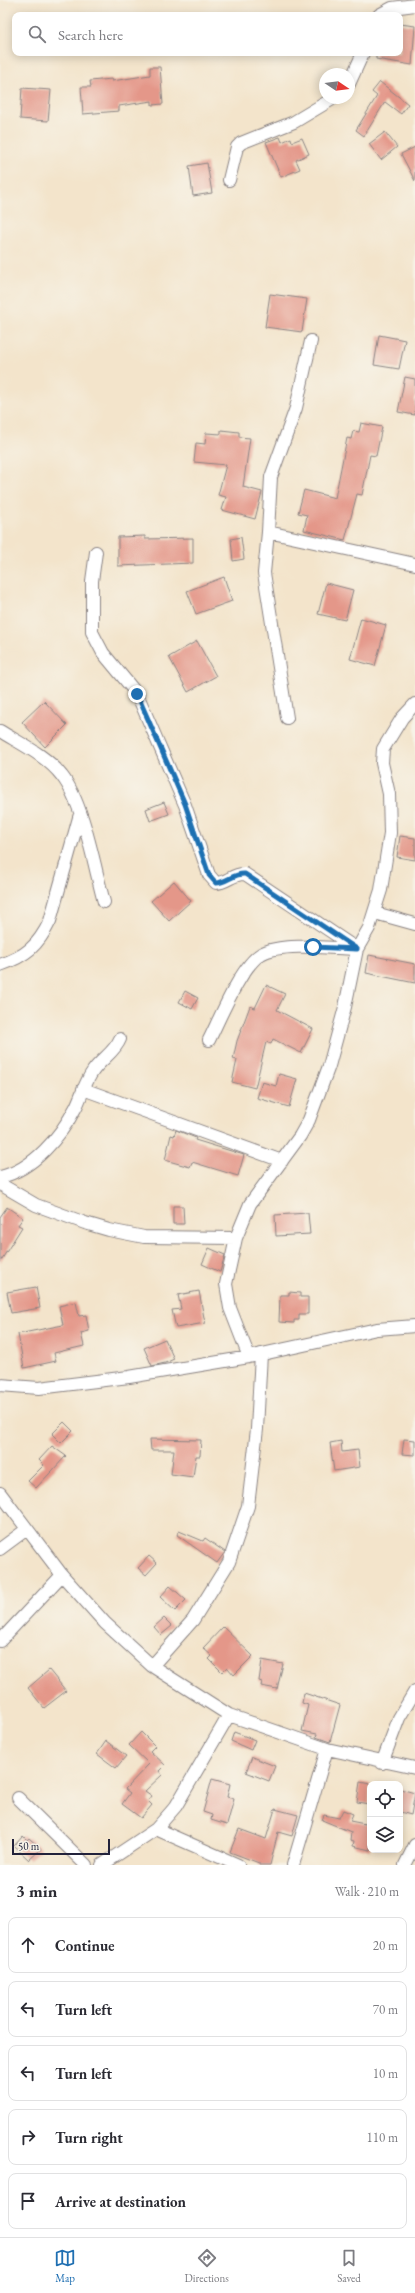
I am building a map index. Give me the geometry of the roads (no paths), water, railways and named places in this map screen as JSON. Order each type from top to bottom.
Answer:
[{"type":"street","points":[[385,12],[392,8],[415,5]]},
{"type":"street","points":[[355,71],[362,56]]},
{"type":"street","points":[[229,180],[237,147],[241,143],[294,122],[324,104]]},
{"type":"street","points":[[287,718],[264,573],[272,477],[296,408],[310,341]]},
{"type":"street","points":[[268,532],[415,564]]},
{"type":"street","points":[[96,552],[92,581],[92,632],[103,653],[137,694],[185,804],[209,875],[216,883],[221,883],[236,874],[245,874],[357,949]]},
{"type":"street","points":[[249,1356],[230,1308],[226,1284],[236,1238],[250,1204],[282,1161],[309,1120],[328,1066],[345,1007],[357,949],[376,913],[390,833],[389,794],[382,763],[383,749],[402,718],[415,704]]},
{"type":"street","points":[[0,731],[47,761],[62,776],[77,801],[104,902]]},
{"type":"street","points":[[0,966],[20,958],[34,947],[44,934],[50,921],[80,813]]},
{"type":"street","points":[[376,913],[415,924]]},
{"type":"street","points":[[209,1040],[245,972],[260,954],[267,951],[290,948],[357,949]]},
{"type":"street","points":[[0,1178],[19,1171],[53,1140],[67,1122],[93,1071],[118,1046],[120,1039]]},
{"type":"street","points":[[83,1089],[282,1161]]},
{"type":"street","points":[[0,1184],[36,1205],[109,1230],[144,1237],[236,1238]]},
{"type":"street","points":[[0,1385],[39,1388],[129,1377],[261,1354],[370,1331],[415,1326]]},
{"type":"street","points":[[152,1666],[193,1620],[229,1562],[248,1506],[257,1429],[261,1354]]},
{"type":"street","points":[[0,1493],[62,1575],[106,1622],[152,1666],[229,1715],[327,1749],[382,1763],[415,1768]]},
{"type":"street","points":[[0,1549],[27,1529]]},
{"type":"street","points":[[0,1641],[62,1575]]},
{"type":"street","points":[[382,1763],[399,1718],[415,1691]]},
{"type":"street","points":[[102,1865],[156,1829],[176,1806],[229,1715]]},
{"type":"street","points":[[293,1865],[327,1749]]},
{"type":"street","points":[[18,1798],[86,1865]]},
{"type":"street","points":[[156,1829],[238,1865]]},
{"type":"street","points":[[405,1865],[415,1845]]}]
